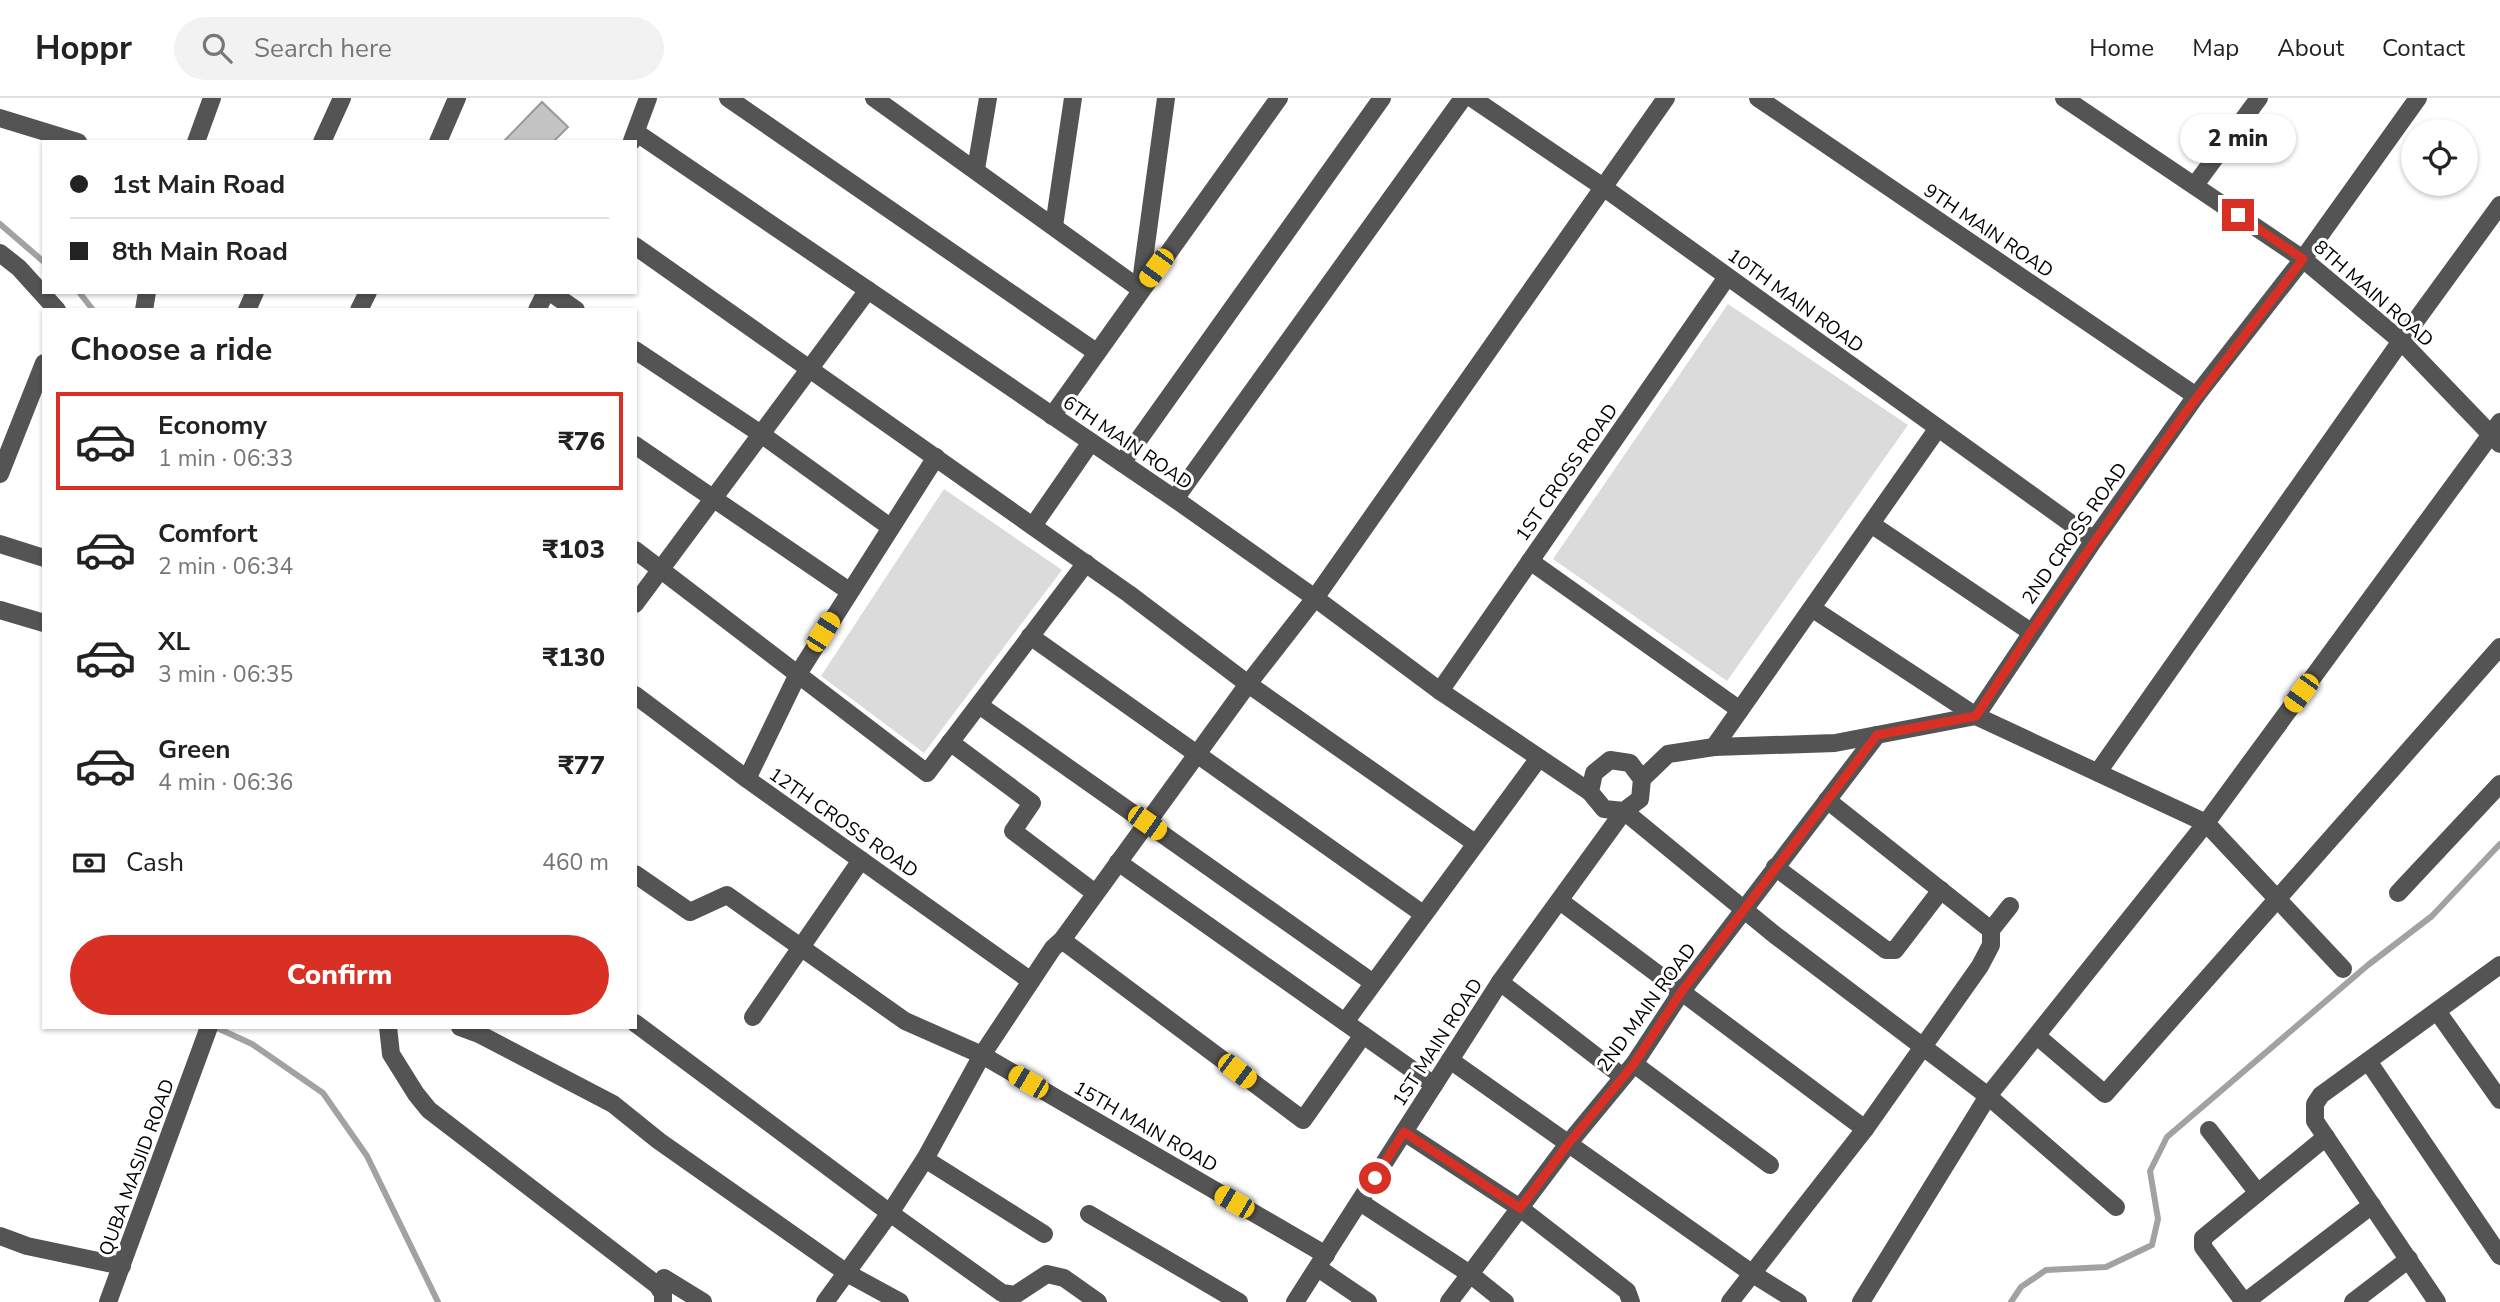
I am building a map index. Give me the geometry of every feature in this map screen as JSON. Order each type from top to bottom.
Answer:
[{"type":"street","points":[[197,140],[212,98]]},
{"type":"street","points":[[323,140],[342,98]]},
{"type":"street","points":[[439,140],[457,98]]},
{"type":"street","points":[[634,137],[648,98]]},
{"type":"street","points":[[728,98],[1096,352]]},
{"type":"street","points":[[874,98],[1140,289]]},
{"type":"street","points":[[902,117],[905,98]]},
{"type":"street","points":[[976,170],[988,98]]},
{"type":"street","points":[[1054,226],[1073,98]]},
{"type":"street","points":[[1140,289],[1166,98]]},
{"type":"street","points":[[1052,415],[1279,98]]},
{"type":"street","points":[[1122,463],[1382,98]]},
{"type":"street","points":[[1175,499],[1462,98]]},
{"type":"street","name":"10TH MAIN ROAD","points":[[1472,98],[1603,187],[2094,540]]},
{"type":"street","points":[[825,1302],[890,1213],[925,1159],[982,1055],[1053,948],[1062,940],[1248,684],[1315,598],[1666,98]]},
{"type":"street","name":"9TH MAIN ROAD","points":[[1758,98],[2196,396]]},
{"type":"street","name":"8TH MAIN ROAD","points":[[2064,98],[2303,259],[2401,341],[2497,433]]},
{"type":"street","points":[[2194,186],[2259,98]]},
{"type":"street","name":"2ND CROSS ROAD","points":[[1976,716],[2094,540],[2196,396],[2303,259],[2418,98]]},
{"type":"street","points":[[0,118],[72,140]]},
{"type":"street","name":"6TH MAIN ROAD","points":[[634,137],[868,290],[1175,499],[1440,691],[1590,792]]},
{"type":"street","points":[[2098,772],[2401,341],[2500,205]]},
{"type":"street","points":[[637,247],[811,367],[1086,563],[1248,684],[1475,844]]},
{"type":"street","points":[[0,254],[19,268],[42,293]]},
{"type":"street","name":"1ST CROSS ROAD","points":[[1440,691],[1727,276]]},
{"type":"street","points":[[637,601],[868,290]]},
{"type":"street","points":[[43,294],[55,308]]},
{"type":"street","points":[[551,294],[573,308]]},
{"type":"street","points":[[637,351],[761,434],[890,527]]},
{"type":"street","points":[[0,474],[42,368]]},
{"type":"street","points":[[1714,747],[1938,428]]},
{"type":"street","points":[[1861,1302],[1989,1096],[2206,823],[2497,433]]},
{"type":"street","points":[[1033,526],[1091,442]]},
{"type":"street","points":[[637,445],[849,591]]},
{"type":"street","points":[[747,779],[798,674],[936,457]]},
{"type":"street","points":[[1871,524],[2031,632]]},
{"type":"street","points":[[0,544],[42,557]]},
{"type":"street","points":[[637,551],[927,773],[1086,563]]},
{"type":"street","points":[[1530,561],[1740,710]]},
{"type":"street","points":[[1813,609],[1976,716],[2206,823],[2343,969]]},
{"type":"street","points":[[0,610],[42,622]]},
{"type":"street","points":[[1031,636],[1423,914]]},
{"type":"street","points":[[2037,1036],[2105,1094],[2500,647]]},
{"type":"street","name":"12TH CROSS ROAD","points":[[637,696],[747,779],[1031,981]]},
{"type":"street","points":[[979,705],[1372,982]]},
{"type":"street","points":[[1624,811],[1640,799],[1642,779],[1668,754],[1714,747],[1835,743],[1976,716]]},
{"type":"street","name":"2ND MAIN ROAD","points":[[1449,1302],[1568,1144],[1628,1071],[1682,991],[1877,735]]},
{"type":"street","points":[[950,742],[1032,803],[1013,831],[1095,892]]},
{"type":"street","points":[[1345,1022],[1539,758]]},
{"type":"street","points":[[1642,779],[1630,763],[1610,761],[1594,772],[1590,792],[1604,809],[1624,811],[1743,909],[1989,1096],[2116,1206]]},
{"type":"street","points":[[2398,893],[2500,785]]},
{"type":"street","points":[[1827,800],[1992,930]]},
{"type":"street","name":"1ST MAIN ROAD","points":[[1295,1302],[1500,982],[1624,811]]},
{"type":"street","points":[[754,1017],[861,860]]},
{"type":"street","points":[[1118,862],[1434,1085]]},
{"type":"street","points":[[1775,867],[1886,950],[1895,950],[1941,891]]},
{"type":"street","name":"15TH MAIN ROAD","points":[[637,875],[690,912],[727,895],[905,1021],[982,1055],[1322,1261],[1368,1302]]},
{"type":"street","points":[[1560,901],[1865,1129]]},
{"type":"street","points":[[1730,1302],[1865,1129],[1924,1046],[1986,957],[1991,946],[1992,930],[2010,906]]},
{"type":"street","points":[[1062,940],[1303,1120],[1363,1035]]},
{"type":"street","points":[[2437,1302],[2315,1121],[2315,1104],[2321,1095],[2500,965]]},
{"type":"street","points":[[1500,982],[1770,1165]]},
{"type":"street","points":[[2437,1011],[2500,1100]]},
{"type":"street","points":[[637,1024],[1002,1293],[1015,1295],[1047,1274],[1064,1278],[1098,1302]]},
{"type":"street","name":"QUBA MASJID ROAD","points":[[108,1302],[208,1029]]},
{"type":"street","points":[[388,1029],[391,1054],[429,1110],[657,1285],[663,1294],[663,1302]]},
{"type":"street","points":[[480,1031],[613,1104],[659,1142],[848,1273],[900,1302]]},
{"type":"street","points":[[1450,1060],[1753,1274],[1798,1302]]},
{"type":"street","points":[[2368,1061],[2500,1256]]},
{"type":"street","points":[[2209,1130],[2258,1193]]},
{"type":"street","points":[[1404,1132],[1520,1208],[1627,1291],[1631,1302]]},
{"type":"street","points":[[2326,1138],[2203,1238],[2203,1247],[2241,1298],[2248,1300],[2372,1205]]},
{"type":"street","points":[[925,1159],[1044,1234]]},
{"type":"street","points":[[1360,1202],[1470,1274],[1505,1302]]},
{"type":"street","points":[[1089,1214],[1239,1302]]},
{"type":"street","points":[[0,1236],[27,1246],[122,1266]]},
{"type":"street","points":[[2353,1302],[2409,1259]]},
{"type":"street","points":[[664,1278],[703,1302]]},
{"type":"shaded area","points":[[1728,304],[1908,425],[1727,681],[1553,559]]},
{"type":"shaded area","points":[[944,489],[1062,570],[924,753],[821,676]]},
{"type":"building","points":[[542,102],[568,127],[555,140],[505,140]]},
{"type":"waterway","points":[[0,224],[42,260]]},
{"type":"waterway","points":[[81,294],[91,308]]},
{"type":"waterway","points":[[2011,1302],[2021,1287],[2046,1270],[2106,1267],[2152,1245],[2158,1219],[2150,1171],[2167,1137],[2368,965],[2432,916],[2500,844]]},
{"type":"waterway","points":[[219,1029],[252,1044],[323,1093],[367,1156],[438,1302]]},
{"type":"route","points":[[1375,1178],[1404,1132],[1520,1208],[1633,1065],[1682,991],[1877,735],[1976,716],[2094,540],[2196,396],[2303,259],[2238,215]]}]
